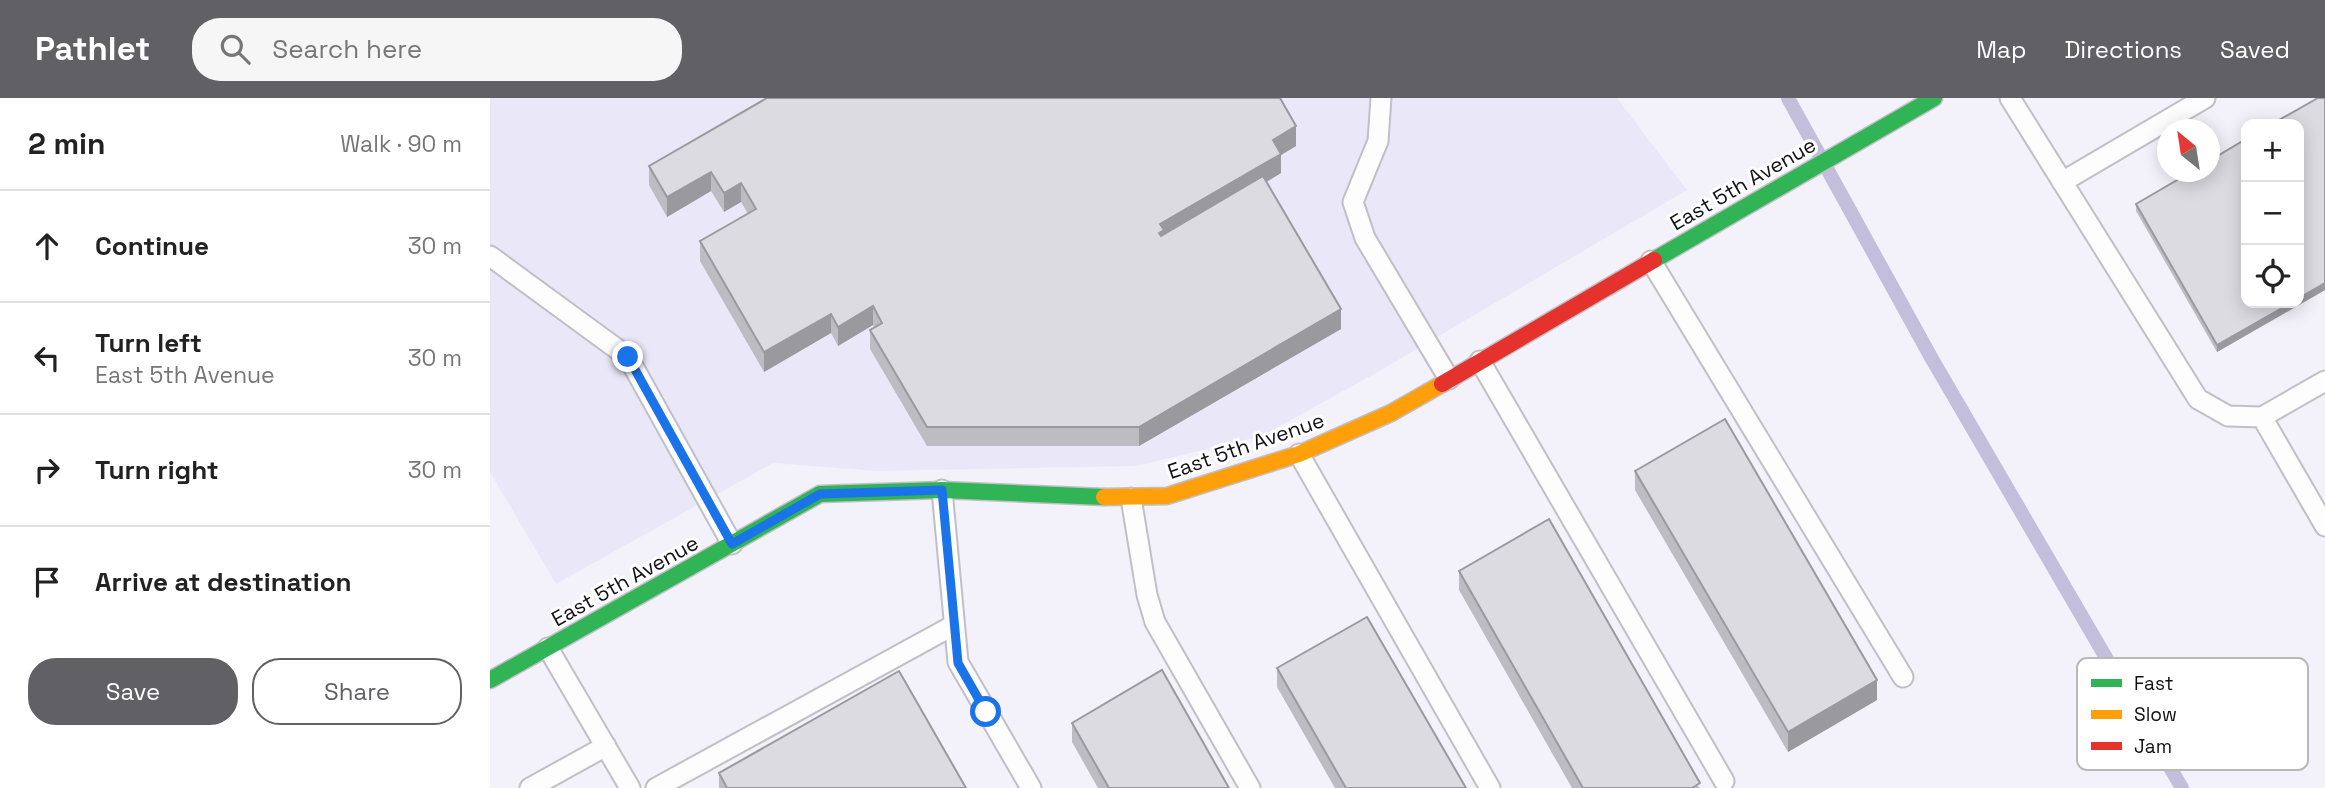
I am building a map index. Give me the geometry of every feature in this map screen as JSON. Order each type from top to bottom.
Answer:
[{"type":"street","name":"East 5th Avenue","points":[[493,672],[548,648],[820,494],[942,490],[1130,498],[1167,496],[1299,454],[1391,413],[1934,98]]},
{"type":"lane","points":[[1381,98],[1378,141],[1353,202],[1365,238],[1449,379]]},
{"type":"lane","points":[[2010,98],[2198,399],[2228,416],[2262,417],[2325,381]]},
{"type":"lane","points":[[2062,182],[2205,98]]},
{"type":"lane","points":[[490,256],[628,357],[732,544]]},
{"type":"lane","points":[[1651,261],[1903,677]]},
{"type":"lane","points":[[1480,361],[1724,780]]},
{"type":"lane","points":[[2262,417],[2325,526]]},
{"type":"lane","points":[[1299,454],[1490,788]]},
{"type":"lane","points":[[942,490],[958,663],[1031,788]]},
{"type":"lane","points":[[1130,498],[1147,595],[1155,622],[1250,788]]},
{"type":"lane","points":[[656,788],[954,625]]},
{"type":"lane","points":[[548,648],[630,788]]},
{"type":"lane","points":[[530,788],[606,746]]},
{"type":"shaded area","points":[[490,98],[1617,98],[1687,190],[1376,373],[1262,436],[1136,466],[877,471],[773,463],[556,584],[490,472]]},
{"type":"building","points":[[767,98],[1280,98],[1296,126],[1273,140],[1281,154],[1160,224],[1164,230],[1159,233],[1161,236],[1263,176],[1341,309],[1139,427],[927,427],[870,330],[882,323],[873,306],[838,327],[831,314],[764,352],[700,241],[756,209],[741,183],[724,193],[711,172],[667,197],[649,166]]},
{"type":"building","points":[[2318,98],[2325,98],[2325,283],[2304,295],[2304,119],[2281,119]]},
{"type":"building","points":[[2241,142],[2241,308],[2282,308],[2217,345],[2136,204],[2174,182],[2220,182],[2220,154]]},
{"type":"building","points":[[1725,419],[1877,680],[1788,732],[1635,471]]},
{"type":"building","points":[[1549,519],[1700,783],[1692,788],[1583,788],[1459,571]]},
{"type":"building","points":[[1367,617],[1466,788],[1346,788],[1277,668]]},
{"type":"building","points":[[1162,670],[1229,788],[1109,788],[1072,723]]},
{"type":"building","points":[[899,671],[966,788],[727,788],[719,773]]},
{"type":"waterway","points":[[1788,98],[1932,359],[2106,658]]},
{"type":"waterway","points":[[2172,770],[2182,788]]},
{"type":"traffic: fast","points":[[1654,260],[1934,98]]},
{"type":"traffic: fast","points":[[490,680],[820,494],[942,490],[1104,497]]},
{"type":"traffic: slow","points":[[1104,497],[1167,496],[1299,454],[1391,413],[1442,384]]},
{"type":"traffic: jam","points":[[1442,384],[1654,260]]},
{"type":"route","points":[[628,357],[732,544],[820,494],[942,490],[958,663],[986,712]]}]
